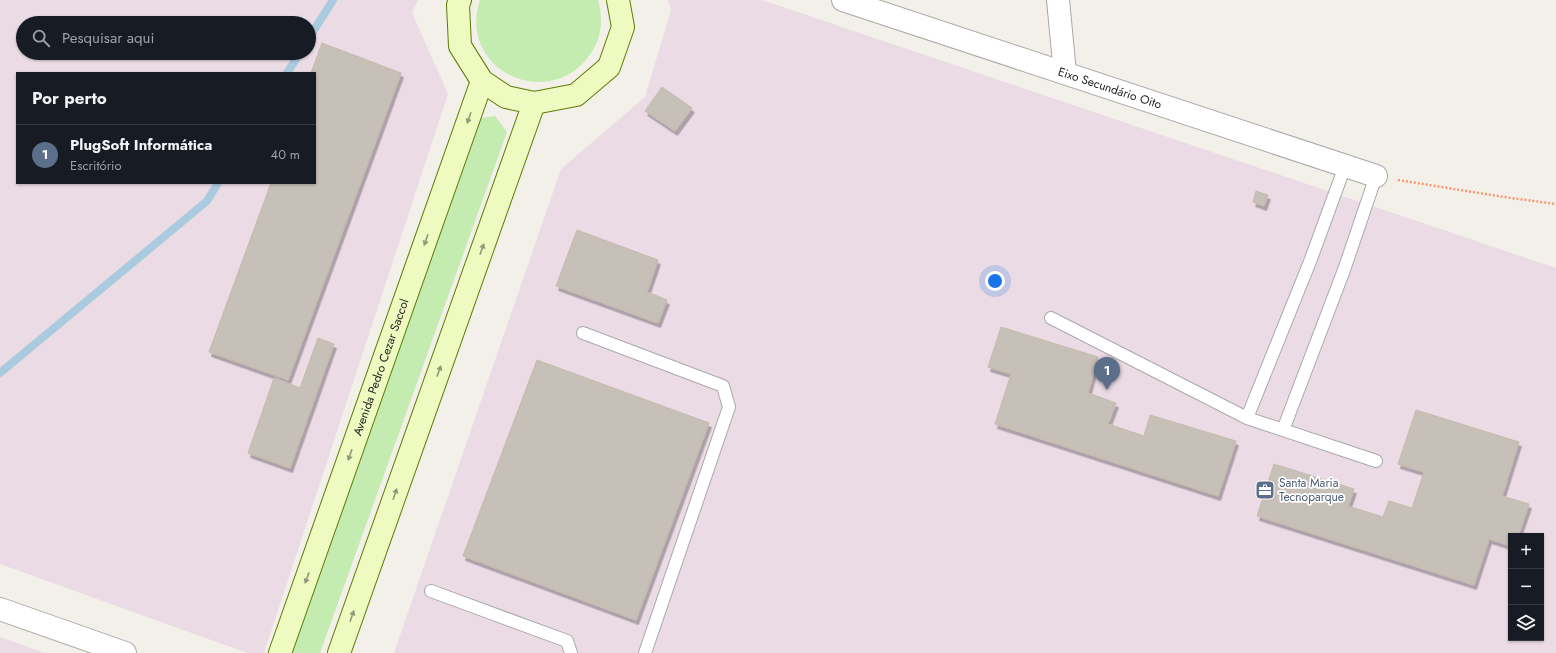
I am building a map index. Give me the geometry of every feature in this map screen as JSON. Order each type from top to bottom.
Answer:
[{"type":"street","points":[[460,0],[458,5],[460,46],[482,81],[506,96],[534,103],[576,95],[609,67],[623,27],[618,0]]},
{"type":"street","name":"Eixo Secundário Oito","points":[[843,0],[1376,176]]},
{"type":"street","points":[[1058,0],[1065,73]]},
{"type":"street","name":"Avenida Pedro Cezar Saccol","points":[[280,653],[482,81]]},
{"type":"street","points":[[339,653],[534,103]]},
{"type":"street","points":[[0,610],[125,653]]},
{"type":"lane","points":[[1247,418],[1312,259],[1345,166]]},
{"type":"lane","points":[[1283,430],[1344,270],[1376,176]]},
{"type":"lane","points":[[1051,318],[1247,418],[1376,461]]},
{"type":"lane","points":[[583,333],[723,386],[729,407],[645,653]]},
{"type":"lane","points":[[432,591],[567,641],[570,653]]},
{"type":"path","points":[[1376,176],[1556,204]]},
{"type":"shaded area","points":[[0,0],[418,0],[412,13],[448,94],[264,653],[247,653],[0,564]]},
{"type":"shaded area","points":[[668,0],[762,0],[1556,268],[1556,653],[394,653],[561,169],[645,97],[671,10]]},
{"type":"shaded area","points":[[0,637],[45,653],[0,653]]},
{"type":"green space","points":[[480,0],[598,0],[601,12],[600,32],[593,50],[576,69],[556,80],[534,82],[513,76],[495,65],[482,47],[476,25]]},
{"type":"green space","points":[[495,116],[507,132],[320,653],[290,653],[474,126],[481,118]]},
{"type":"building","points":[[322,43],[401,73],[288,380],[209,352],[271,184],[316,184],[316,72],[311,72]]},
{"type":"building","points":[[662,87],[692,108],[675,131],[645,111]]},
{"type":"building","points":[[1256,191],[1268,195],[1264,206],[1253,202]]},
{"type":"building","points":[[577,230],[658,260],[647,292],[667,300],[658,323],[556,286]]},
{"type":"building","points":[[1001,327],[1098,357],[1088,393],[1116,403],[1108,424],[1144,436],[1150,415],[1236,441],[1218,496],[995,424],[1011,374],[988,367]]},
{"type":"building","points":[[318,338],[334,344],[290,468],[248,453],[274,378],[300,388]]},
{"type":"building","points":[[537,360],[709,423],[636,620],[463,556]]},
{"type":"building","points":[[1416,410],[1519,442],[1502,496],[1529,504],[1519,533],[1508,533],[1508,545],[1489,539],[1474,585],[1257,516],[1274,464],[1354,489],[1348,506],[1383,517],[1389,501],[1412,508],[1424,472],[1398,464]]},
{"type":"waterway","points":[[316,27],[333,0]]},
{"type":"waterway","points":[[288,72],[295,60]]},
{"type":"waterway","points":[[0,373],[207,201],[217,184]]},
{"type":"place","name":"PlugSoft Informática","points":[[1107,390]]},
{"type":"place","name":"Santa Maria Tecnoparque","points":[[1265,490]]}]
